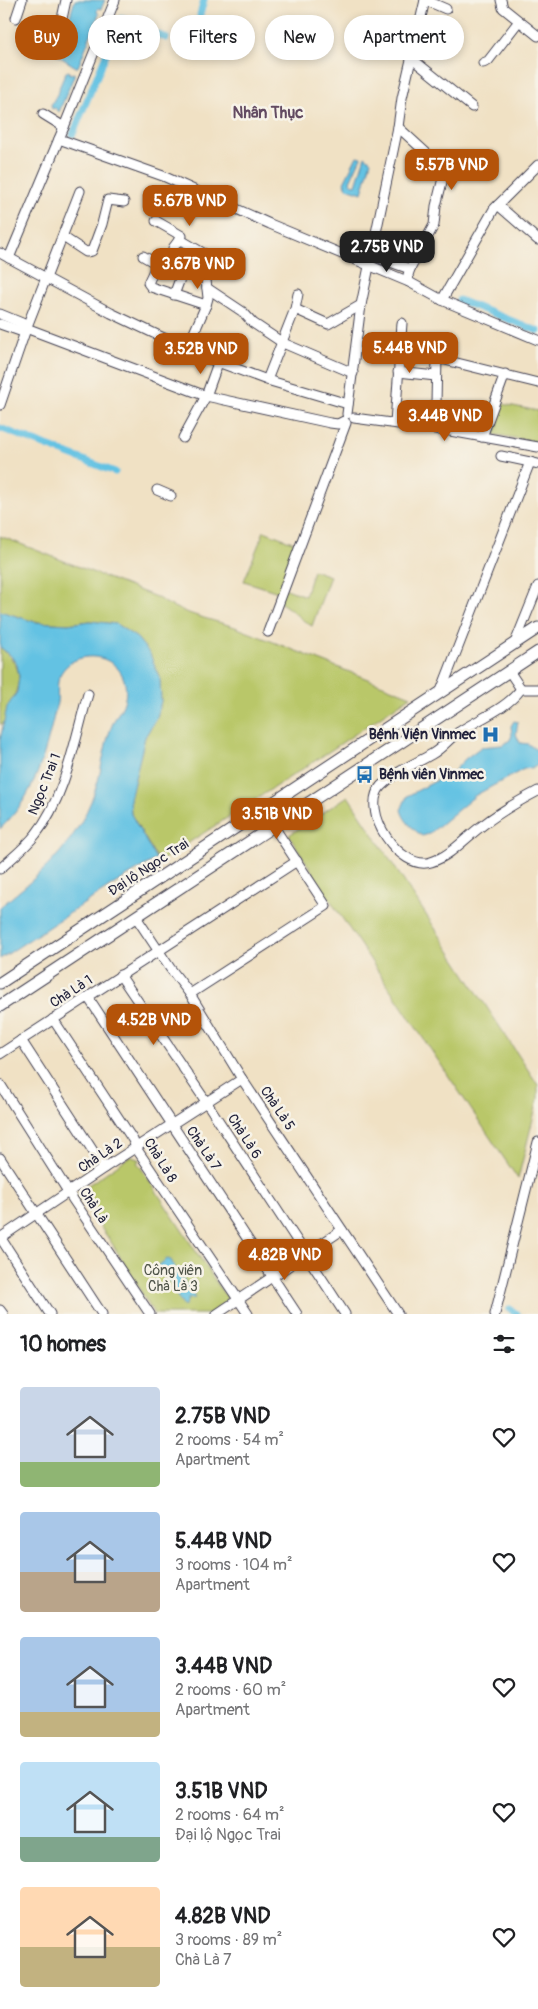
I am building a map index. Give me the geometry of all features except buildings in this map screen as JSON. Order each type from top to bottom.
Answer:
[{"type":"main road","name":"Đại lộ Ngọc Trai","points":[[0,983],[538,628]]},
{"type":"main road","points":[[0,1006],[538,652]]},
{"type":"main road","points":[[359,745],[371,762]]},
{"type":"street","points":[[17,15],[22,0]]},
{"type":"street","points":[[63,15],[66,0]]},
{"type":"street","points":[[9,258],[115,0]]},
{"type":"street","points":[[421,15],[425,0],[446,9]]},
{"type":"street","points":[[502,0],[503,8],[538,36]]},
{"type":"street","points":[[483,63],[488,61],[519,21]]},
{"type":"street","points":[[268,632],[348,419],[348,404],[361,305],[411,60]]},
{"type":"street","points":[[413,60],[472,107]]},
{"type":"street","points":[[43,114],[64,127]]},
{"type":"street","points":[[398,128],[445,170],[436,206],[434,225],[410,269],[408,275],[409,282]]},
{"type":"street","points":[[59,139],[163,176],[270,224],[409,282],[442,300],[538,340]]},
{"type":"street","points":[[442,300],[498,205],[538,165]]},
{"type":"street","points":[[0,405],[26,328],[80,191]]},
{"type":"street","points":[[62,237],[86,252],[92,251],[108,200],[124,202]]},
{"type":"street","points":[[498,205],[538,240]]},
{"type":"street","points":[[156,220],[182,236],[173,248]]},
{"type":"street","points":[[179,239],[215,260],[229,271]]},
{"type":"street","points":[[0,253],[111,313],[191,344],[218,363],[348,404]]},
{"type":"street","points":[[371,255],[410,269]]},
{"type":"street","points":[[143,256],[169,270]]},
{"type":"street","points":[[191,344],[208,298],[206,280],[215,260]]},
{"type":"street","points":[[157,264],[148,284],[151,287],[206,305]]},
{"type":"street","points":[[174,295],[181,276]]},
{"type":"street","points":[[207,288],[243,312],[254,324],[283,342],[353,372]]},
{"type":"street","points":[[267,380],[295,309],[298,294]]},
{"type":"street","points":[[295,309],[328,324],[361,305]]},
{"type":"street","points":[[0,314],[22,323],[26,328],[206,396],[330,423],[338,424],[348,419],[395,424],[538,447]]},
{"type":"street","points":[[395,424],[402,323]]},
{"type":"street","points":[[0,324],[20,331],[26,328]]},
{"type":"street","points":[[439,430],[436,403],[437,358],[538,383]]},
{"type":"street","points":[[183,438],[206,396],[218,363]]},
{"type":"street","points":[[398,372],[436,376]]},
{"type":"street","points":[[482,438],[505,374]]},
{"type":"street","points":[[441,691],[534,463],[500,456]]},
{"type":"street","points":[[157,490],[171,496]]},
{"type":"street","points":[[515,644],[538,586]]},
{"type":"street","points":[[509,671],[521,689]]},
{"type":"street","points":[[521,689],[538,689]]},
{"type":"street","points":[[521,689],[514,699],[453,736],[434,753],[395,774],[380,788],[374,798],[374,808],[385,835],[402,856],[412,862],[422,864],[431,862],[450,852],[483,824],[538,790]]},
{"type":"street","name":"Ngọc Trai 1","points":[[0,868],[36,834],[50,811],[64,778],[88,694]]},
{"type":"street","points":[[190,994],[326,906],[274,827]]},
{"type":"street","name":"Chà Là 1","points":[[0,1054],[296,861]]},
{"type":"street","name":"Chà Là 5","points":[[136,917],[158,951],[190,994],[242,1079],[398,1314]]},
{"type":"street","name":"Chà Là 6","points":[[120,975],[207,1103],[345,1314]]},
{"type":"street","name":"Chà Là 7","points":[[88,997],[297,1314]]},
{"type":"street","name":"Chà Là 8","points":[[53,1019],[136,1148],[248,1314]]},
{"type":"street","points":[[21,1040],[104,1168]]},
{"type":"street","name":"Chà Là 2","points":[[0,1238],[242,1079]]},
{"type":"street","name":"Chà Là","points":[[0,1084],[150,1314]]},
{"type":"street","points":[[495,1314],[538,1142]]},
{"type":"street","points":[[0,1158],[102,1314]]},
{"type":"street","points":[[216,1314],[342,1230]]},
{"type":"street","points":[[0,1238],[50,1314]]},
{"type":"street","points":[[0,1310],[3,1314]]},
{"type":"green space","points":[[498,403],[538,411],[538,442],[491,434],[489,430]]},
{"type":"green space","points":[[264,531],[300,545],[284,588],[305,596],[313,570],[330,576],[312,626],[279,602],[278,592],[244,581]]},
{"type":"green space","points":[[0,536],[156,597],[184,611],[235,627],[411,696],[159,862],[131,814],[130,799],[145,737],[157,717],[161,701],[160,679],[150,654],[137,638],[116,624],[90,621],[68,624],[35,622],[0,611]]},
{"type":"green space","points":[[0,647],[17,667],[19,676],[4,724],[0,724]]},
{"type":"green space","points":[[348,796],[538,1085],[538,1099],[518,1179],[334,906],[289,835]]},
{"type":"green space","name":"Công viên Chà Là 3","points":[[133,1156],[140,1160],[137,1162],[222,1291],[225,1295],[227,1294],[226,1302],[209,1314],[154,1314],[113,1245],[82,1200],[79,1201],[78,1192]]},
{"type":"water","points":[[75,0],[105,0],[101,9],[98,8],[99,15],[88,15],[88,42],[78,67],[65,60],[78,60],[78,15],[70,15]]},
{"type":"water","points":[[69,71],[70,74],[74,73],[74,76],[59,112],[55,108],[52,109],[51,105],[60,89],[66,72]]},
{"type":"water","points":[[357,156],[361,157],[350,181],[351,184],[356,185],[365,156],[371,161],[362,193],[347,188],[344,182]]},
{"type":"water","points":[[0,611],[35,622],[68,624],[90,621],[116,624],[137,638],[150,654],[160,679],[161,701],[157,717],[145,737],[130,799],[131,814],[156,859],[114,884],[0,959],[0,907],[47,866],[72,837],[82,820],[91,802],[98,781],[108,736],[124,702],[126,691],[124,680],[119,670],[104,659],[87,657],[78,659],[64,669],[59,677],[57,703],[48,741],[31,788],[12,816],[0,829],[0,740],[7,707],[17,692],[19,676],[17,665],[11,656],[0,647]]},
{"type":"water","points":[[514,721],[518,722],[516,734],[520,743],[528,744],[538,751],[538,765],[533,768],[524,769],[476,795],[429,834],[422,836],[415,831],[401,810],[407,796],[453,772],[465,759],[481,747],[502,745],[510,740],[512,735],[511,726]]},
{"type":"water","points":[[167,1259],[171,1260],[181,1280],[183,1279],[195,1298],[188,1299],[184,1307],[171,1287],[173,1286],[158,1268]]},
{"type":"waterway","points":[[200,15],[204,0]]},
{"type":"waterway","points":[[160,35],[166,38]]},
{"type":"waterway","points":[[73,134],[104,60]]},
{"type":"waterway","points":[[459,300],[538,331]]},
{"type":"waterway","points":[[0,428],[115,472]]},
{"type":"waterway","points":[[510,1309],[517,1314]]},
{"type":"place","name":"Bệnh Viện Vinmec","points":[[490,734]]},
{"type":"place","name":"Bệnh viên Vinmec","points":[[365,774]]},
{"type":"district","name":"Nhân Thục","points":[[268,112]]}]
